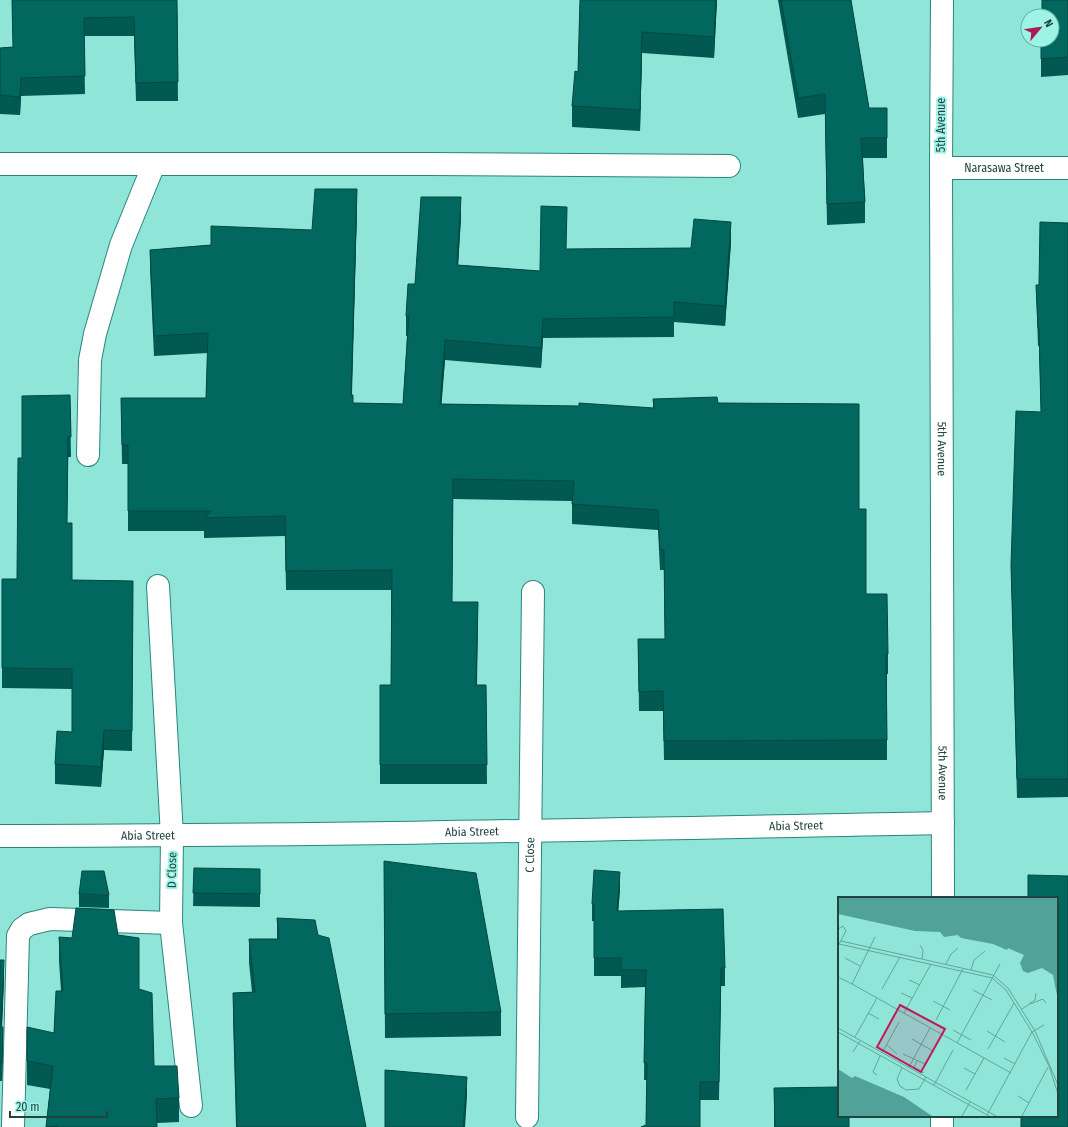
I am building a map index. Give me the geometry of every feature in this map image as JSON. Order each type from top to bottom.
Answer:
[{"type":"street","name":"5th Avenue","points":[[942,0],[943,897]]},
{"type":"street","points":[[0,164],[729,166]]},
{"type":"street","points":[[88,455],[90,360],[95,334],[121,245],[154,164]]},
{"type":"street","name":"Narasawa Street","points":[[941,168],[1068,168]]},
{"type":"street","name":"D Close","points":[[158,586],[172,836],[171,923],[191,1106]]},
{"type":"street","name":"C Close","points":[[527,1117],[533,592]]},
{"type":"street","name":"Abia Street","points":[[0,836],[172,836],[943,823]]},
{"type":"street","points":[[13,1127],[18,936],[22,929],[29,924],[50,919],[171,923]]},
{"type":"building","points":[[12,0],[177,0],[178,82],[136,83],[134,17],[84,18],[85,76],[21,78],[20,97],[0,95],[0,48],[13,47]]},
{"type":"building","points":[[580,0],[716,0],[714,37],[642,32],[640,110],[572,106],[575,71],[578,72]]},
{"type":"building","points":[[781,0],[851,0],[869,108],[887,108],[887,138],[861,138],[865,202],[827,204],[825,94],[798,98]]},
{"type":"building","points":[[1042,0],[1068,0],[1068,57],[1041,59],[1041,48],[1060,48],[1060,8],[1042,8]]},
{"type":"building","points":[[315,189],[357,189],[351,395],[353,395],[353,403],[403,404],[409,316],[406,316],[408,284],[415,284],[421,197],[461,197],[457,265],[540,271],[541,206],[567,207],[566,249],[691,248],[694,219],[731,222],[725,306],[674,302],[674,317],[543,319],[541,348],[445,340],[440,404],[579,406],[579,403],[654,408],[653,399],[717,397],[718,403],[859,404],[859,509],[866,509],[866,594],[887,594],[887,740],[664,741],[663,691],[639,692],[638,639],[665,639],[664,550],[660,550],[658,510],[572,504],[574,481],[453,479],[452,602],[478,602],[476,685],[486,685],[487,765],[380,765],[380,685],[391,685],[392,570],[286,571],[285,516],[204,518],[212,511],[128,511],[128,445],[122,445],[121,398],[206,398],[208,333],[154,336],[150,250],[211,245],[211,226],[312,230]]},
{"type":"building","points":[[1040,222],[1068,223],[1068,779],[1017,779],[1011,565],[1016,411],[1041,412],[1039,328],[1036,285],[1039,285]]},
{"type":"building","points":[[70,395],[71,437],[68,437],[67,523],[72,523],[72,580],[133,581],[132,731],[104,730],[101,767],[55,764],[57,731],[72,732],[72,669],[2,668],[2,579],[17,579],[18,458],[22,458],[22,396]]},
{"type":"building","points":[[384,861],[476,873],[501,1012],[385,1014]]},
{"type":"building","points":[[194,868],[260,869],[260,894],[193,893]]},
{"type":"building","points":[[594,870],[620,872],[617,911],[723,909],[725,968],[721,968],[719,1082],[700,1082],[700,1127],[641,1127],[646,1125],[647,1063],[644,1063],[646,970],[621,970],[621,958],[594,958],[594,904],[592,904]]},
{"type":"building","points":[[82,871],[104,871],[109,895],[79,894]]},
{"type":"building","points":[[1028,875],[1068,876],[1068,1127],[1021,1127],[1021,1117],[1058,1117],[1058,897],[1028,897]]},
{"type":"building","points":[[76,908],[114,910],[118,935],[139,938],[139,989],[152,993],[154,1066],[177,1066],[179,1098],[156,1099],[157,1127],[46,1127],[53,1066],[27,1061],[27,1027],[54,1033],[56,991],[63,991],[59,937],[72,938]]},
{"type":"building","points":[[277,918],[315,920],[318,935],[329,938],[366,1127],[237,1127],[233,993],[255,992],[249,939],[279,939]]},
{"type":"building","points":[[0,960],[4,960],[1,1027],[3,1027],[2,1062],[0,1062]]},
{"type":"building","points":[[385,1070],[467,1077],[463,1127],[385,1127]]},
{"type":"building","points":[[838,1087],[838,1117],[849,1117],[849,1127],[775,1127],[774,1088]]}]
